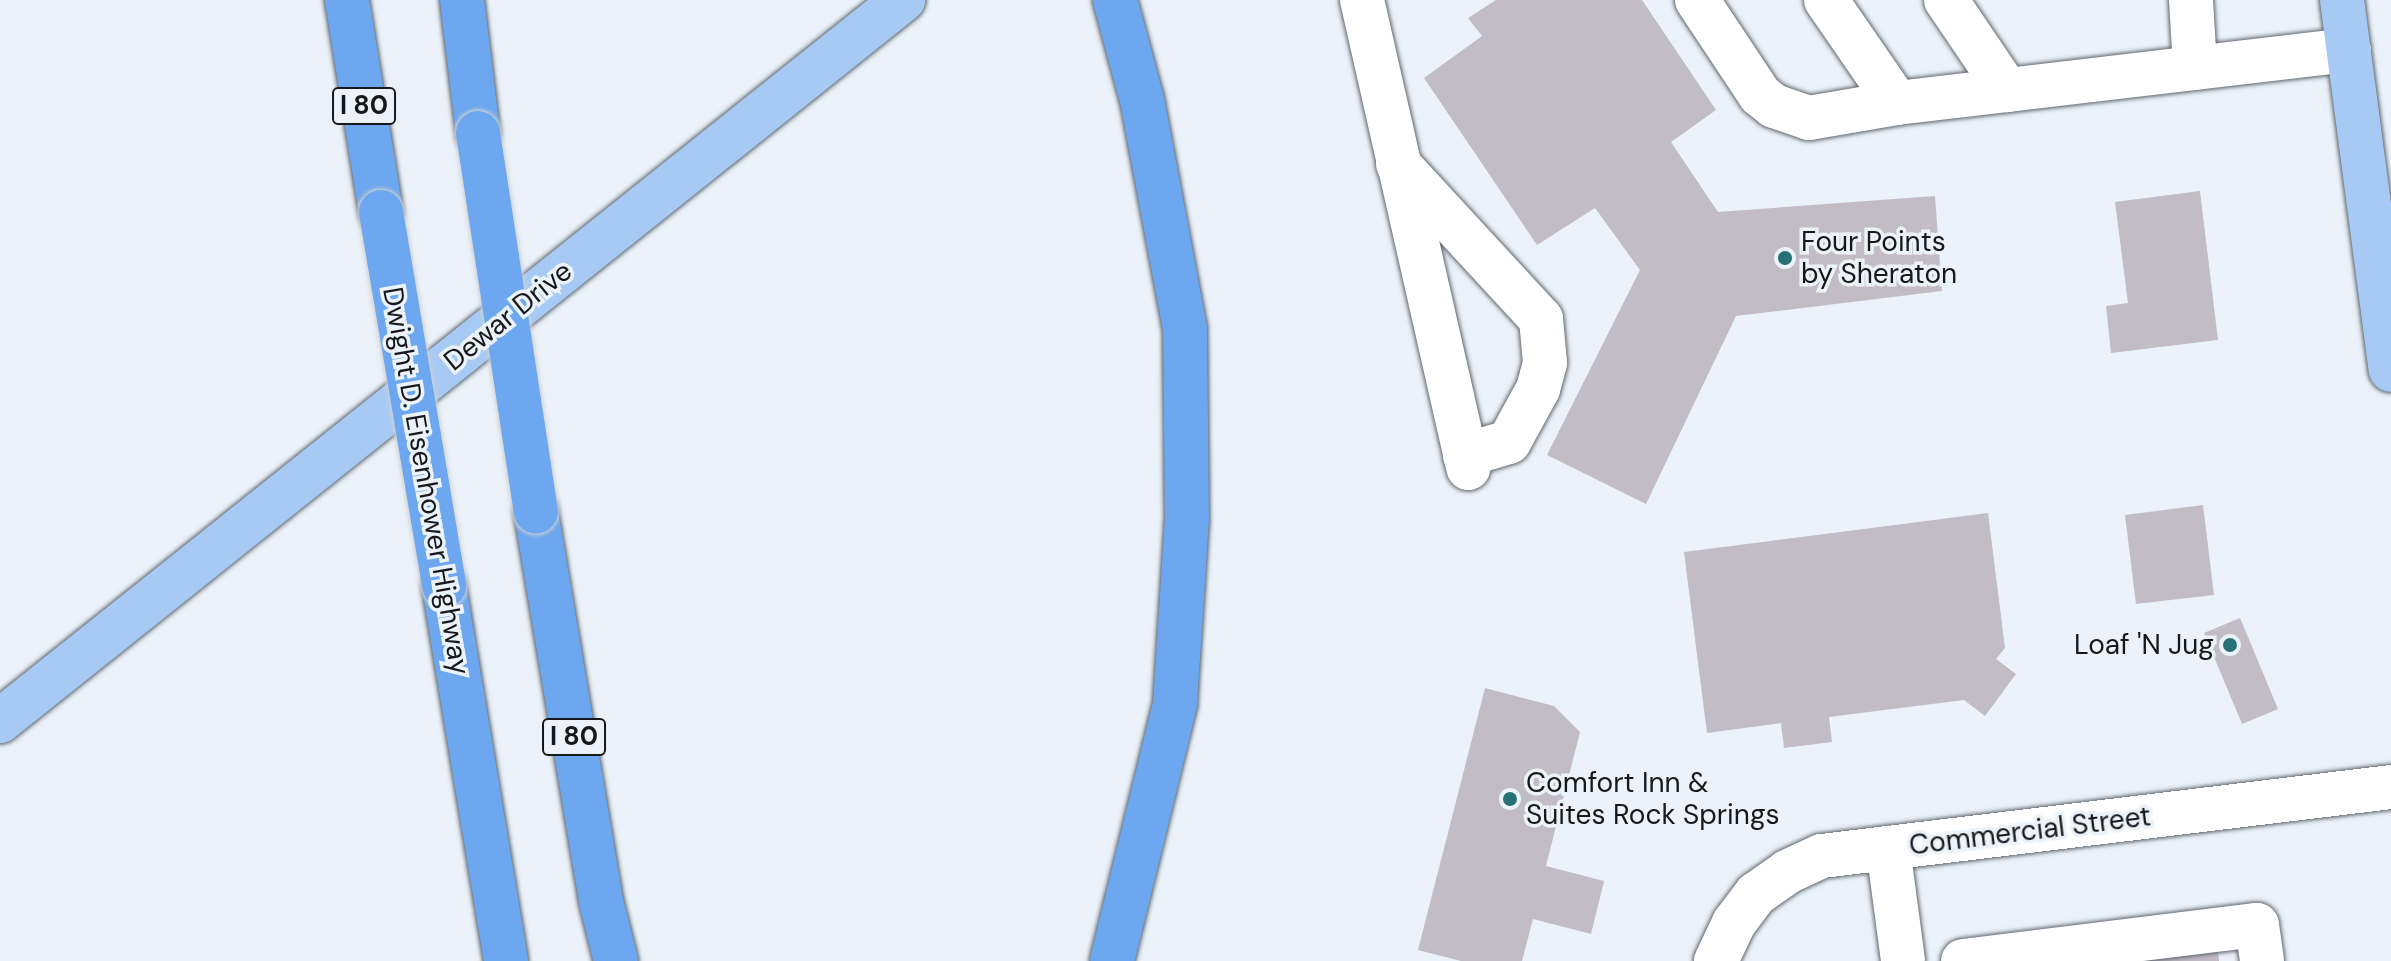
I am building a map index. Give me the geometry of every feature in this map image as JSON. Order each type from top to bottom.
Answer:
[{"type":"highway","name":"Dwight D. Eisenhower Highway","points":[[347,0],[506,961]]},
{"type":"highway","name":"I 80","points":[[462,0],[478,133],[536,512],[601,901],[616,961]]},
{"type":"highway","points":[[1112,961],[1175,704],[1187,519],[1185,329],[1142,100],[1115,0]]},
{"type":"main road","name":"Dewar Drive","points":[[0,721],[903,0]]},
{"type":"main road","points":[[2342,0],[2390,351]]},
{"type":"street","points":[[1362,0],[1397,162],[1466,461],[1509,442],[1541,376],[1545,340],[1541,319],[1397,162]]},
{"type":"street","points":[[1697,0],[1760,95],[1774,106],[1809,118],[1897,103],[2349,50]]},
{"type":"street","points":[[1826,0],[1897,103]]},
{"type":"street","points":[[1946,0],[2007,90]]},
{"type":"street","points":[[2191,0],[2195,68]]},
{"type":"street","name":"Commercial Street","points":[[1716,961],[1734,923],[1756,894],[1787,872],[1822,856],[2391,787]]},
{"type":"street","points":[[1888,848],[1903,961]]},
{"type":"street","points":[[1963,961],[2257,925],[2262,961]]},
{"type":"building","name":"Four Points by Sheraton","points":[[1496,0],[1642,0],[1716,110],[1671,142],[1718,212],[1935,196],[1942,291],[1736,316],[1646,504],[1547,455],[1640,270],[1595,208],[1537,245],[1424,78],[1482,36],[1468,18]]},
{"type":"building","points":[[2200,191],[2218,340],[2111,353],[2106,306],[2128,303],[2115,202]]},
{"type":"building","points":[[2203,505],[2214,595],[2136,604],[2125,515]]},
{"type":"building","points":[[1988,513],[2005,648],[1996,659],[2016,674],[1985,716],[1964,700],[1829,717],[1832,742],[1784,748],[1781,723],[1707,733],[1684,552]]},
{"type":"building","points":[[2240,618],[2278,709],[2242,724],[2204,633]]},
{"type":"building","name":"Comfort Inn & Suites Rock Springs","points":[[1485,688],[1554,706],[1580,732],[1546,866],[1604,881],[1591,934],[1533,919],[1522,961],[1461,961],[1418,950]]},
{"type":"building","points":[[2218,950],[2219,961],[2142,961]]},
{"type":"place","name":"Four Points by Sheraton","points":[[1785,258]]},
{"type":"place","name":"Loaf 'N Jug","points":[[2230,645]]},
{"type":"place","name":"Comfort Inn & Suites Rock Springs","points":[[1510,799]]}]
